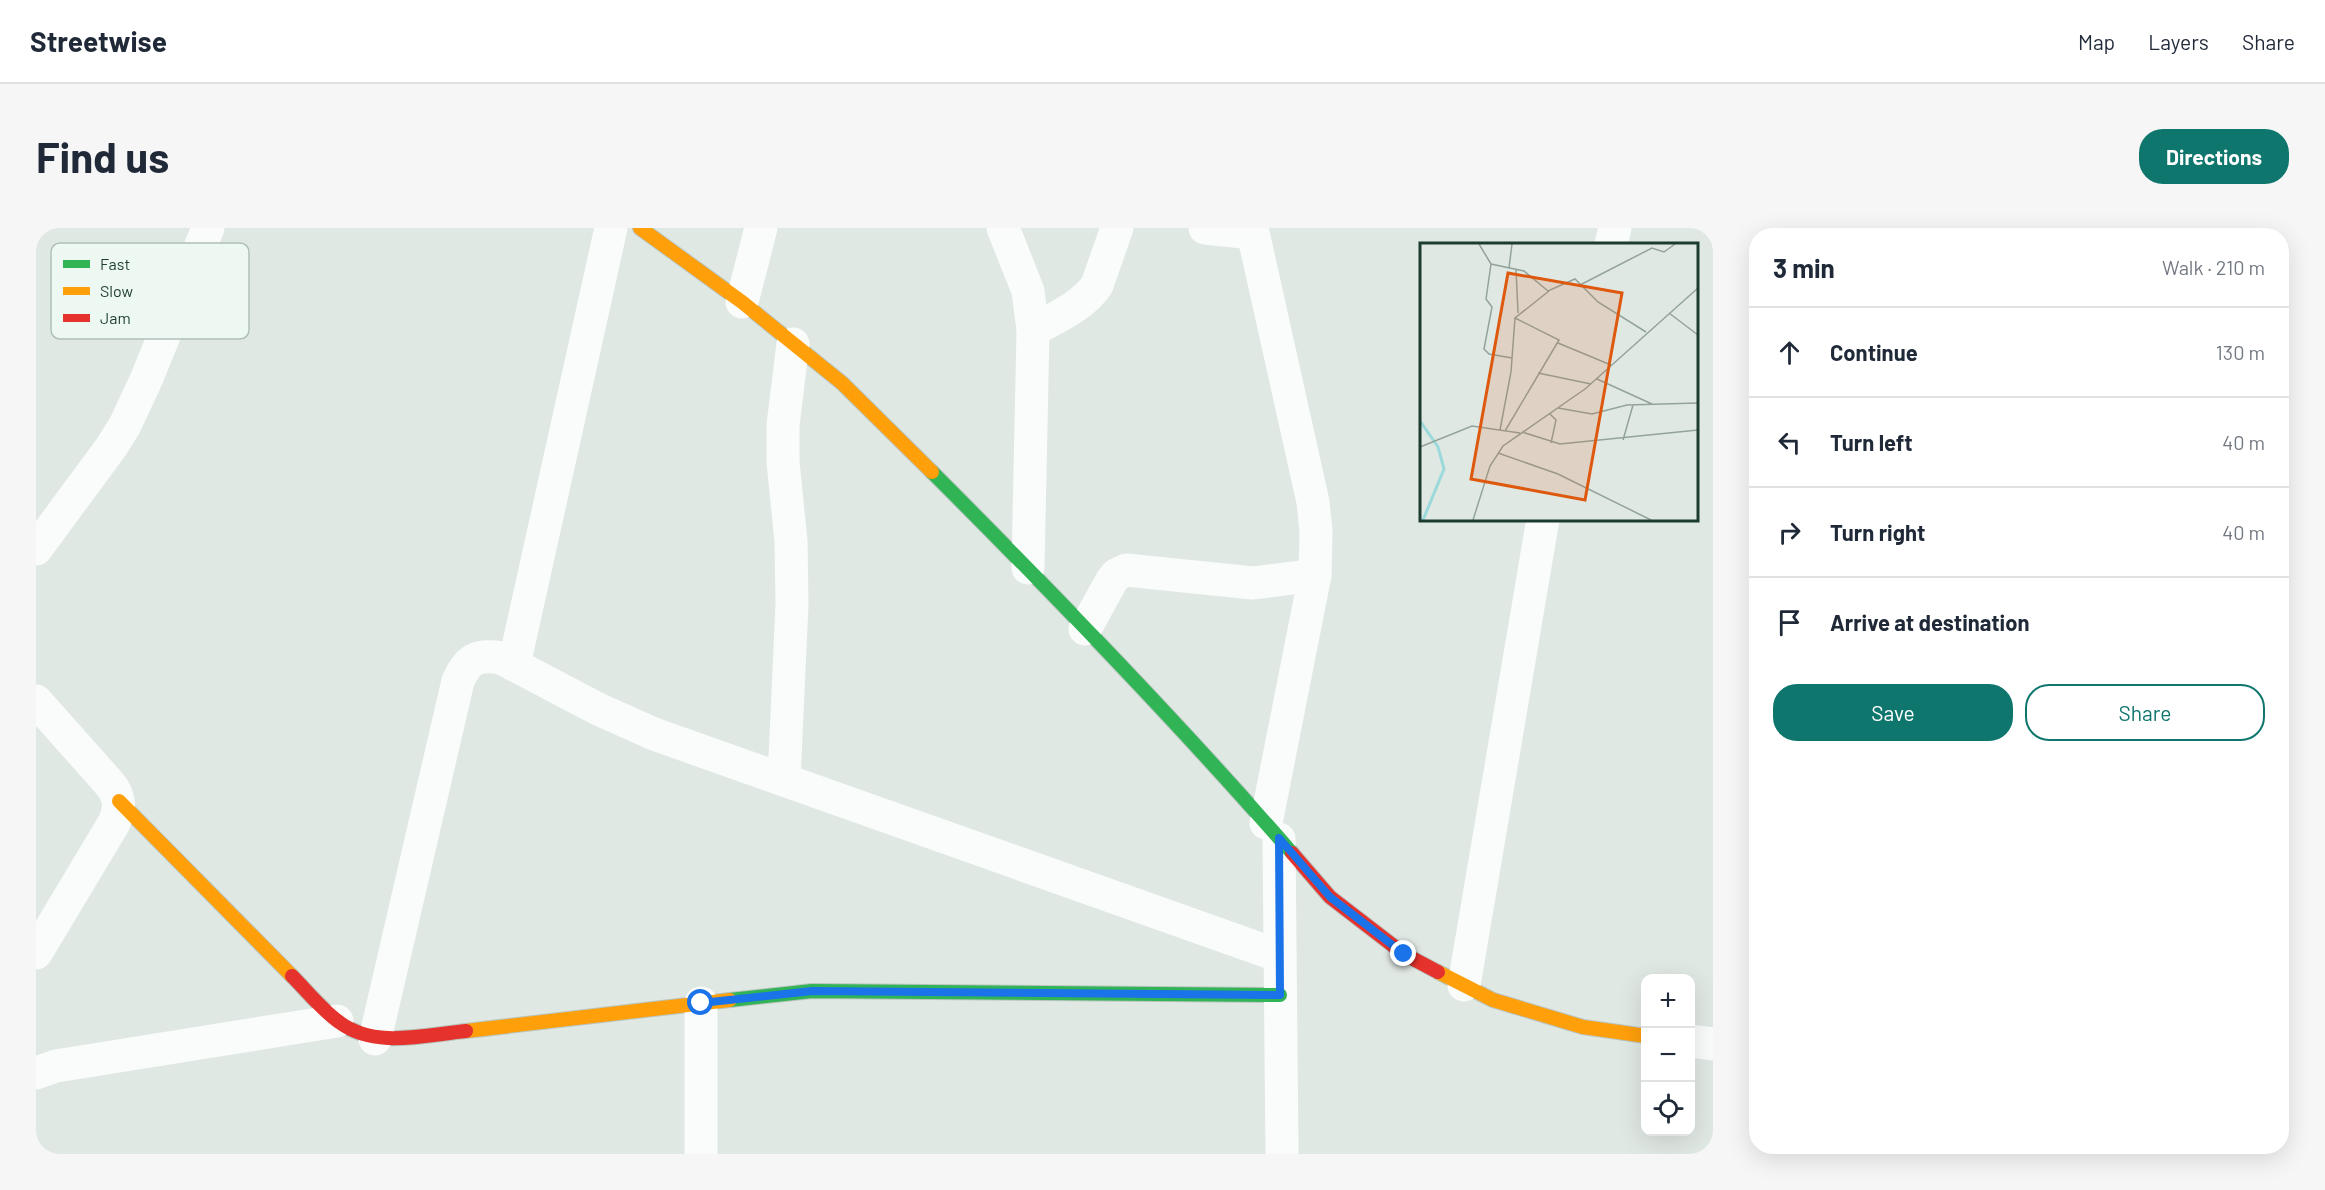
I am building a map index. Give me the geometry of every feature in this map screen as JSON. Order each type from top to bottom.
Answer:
[{"type":"street","points":[[202,243],[208,228]]},
{"type":"street","points":[[514,665],[611,228]]},
{"type":"street","points":[[640,228],[742,303],[842,383],[1028,568],[1272,831],[1330,897],[1404,954],[1493,1000],[1583,1027],[1641,1035]]},
{"type":"street","points":[[742,303],[761,228]]},
{"type":"street","points":[[1003,228],[1028,291],[1033,330],[1028,568]]},
{"type":"street","points":[[1033,330],[1078,304],[1092,292],[1097,285],[1117,228]]},
{"type":"street","points":[[1205,228],[1252,230],[1313,502],[1316,531],[1315,574],[1272,831],[1280,956],[1282,1154]]},
{"type":"street","points":[[1611,243],[1615,228]]},
{"type":"street","points":[[36,549],[125,425],[163,339]]},
{"type":"street","points":[[784,780],[792,604],[791,541],[783,462],[783,425],[793,344]]},
{"type":"street","points":[[1464,985],[1543,520]]},
{"type":"street","points":[[1085,629],[1112,580],[1126,570],[1253,583],[1315,574]]},
{"type":"street","points":[[375,1038],[458,681],[464,668],[473,659],[486,656],[501,658],[636,726],[1280,956]]},
{"type":"street","points":[[36,701],[110,783],[117,792],[119,801],[119,813],[114,823],[36,953]]},
{"type":"street","points":[[119,801],[337,1021],[355,1034],[375,1038],[402,1038],[812,991],[1280,995]]},
{"type":"street","points":[[701,1003],[701,1154]]},
{"type":"street","points":[[36,1073],[56,1066],[337,1021]]},
{"type":"street","points":[[1695,1042],[1713,1044]]},
{"type":"traffic: fast","points":[[932,472],[1115,659],[1292,853]]},
{"type":"traffic: fast","points":[[730,1000],[812,991],[1280,995]]},
{"type":"traffic: slow","points":[[640,228],[742,302],[842,383],[932,472]]},
{"type":"traffic: slow","points":[[119,801],[292,976]]},
{"type":"traffic: slow","points":[[1438,972],[1493,1000],[1583,1027],[1641,1035]]},
{"type":"traffic: slow","points":[[466,1031],[730,1000]]},
{"type":"traffic: jam","points":[[1292,853],[1330,897],[1404,954],[1438,972]]},
{"type":"traffic: jam","points":[[292,976],[339,1022],[368,1035],[400,1038],[466,1031]]},
{"type":"route","points":[[701,1003],[812,991],[1280,995],[1279,838],[1330,897],[1404,954]]}]
